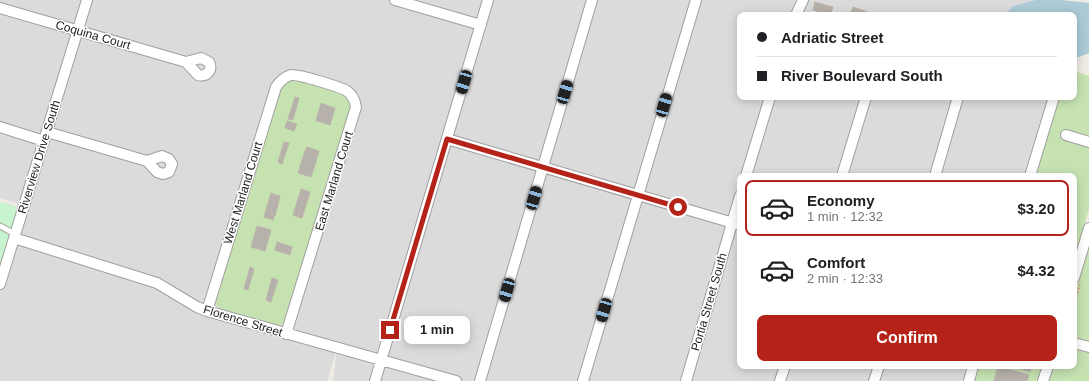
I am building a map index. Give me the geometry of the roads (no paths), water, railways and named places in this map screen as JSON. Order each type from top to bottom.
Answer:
[{"type":"street","name":"Riverview Drive South","points":[[0,284],[87,0]]},
{"type":"street","points":[[395,0],[481,25]]},
{"type":"street","points":[[374,381],[488,0]]},
{"type":"street","points":[[480,381],[592,0]]},
{"type":"street","points":[[583,381],[696,0]]},
{"type":"street","points":[[797,12],[803,0]]},
{"type":"street","name":"Coquina Court","points":[[0,8],[186,62]]},
{"type":"street","name":"East Marland Court","points":[[285,77],[293,75],[301,76],[342,89],[351,94],[356,107],[286,334]]},
{"type":"street","name":"West Marland Court","points":[[207,311],[274,91],[285,77]]},
{"type":"street","points":[[747,173],[769,100]]},
{"type":"street","points":[[843,173],[865,100]]},
{"type":"street","points":[[936,173],[957,100]]},
{"type":"street","points":[[1031,173],[1053,100]]},
{"type":"street","points":[[0,127],[46,136],[147,161]]},
{"type":"street","points":[[1066,135],[1089,142]]},
{"type":"street","points":[[447,139],[736,224]]},
{"type":"street","name":"Portia Street South","points":[[686,381],[736,224]]},
{"type":"street","points":[[1077,268],[1089,228]]},
{"type":"street","name":"Florence Street","points":[[15,236],[156,283],[197,307],[207,311],[456,381]]},
{"type":"street","points":[[1077,344],[1089,347]]},
{"type":"street","points":[[780,381],[784,369]]},
{"type":"street","points":[[874,381],[878,369]]},
{"type":"street","points":[[968,381],[972,369]]},
{"type":"street","points":[[1043,381],[1047,369]]},
{"type":"lane","name":"Florence Street","points":[[0,226],[15,236]]},
{"type":"water","points":[[1035,0],[1061,0],[1089,3],[1089,53],[1077,58],[1077,12],[1007,12],[1013,6]]}]
